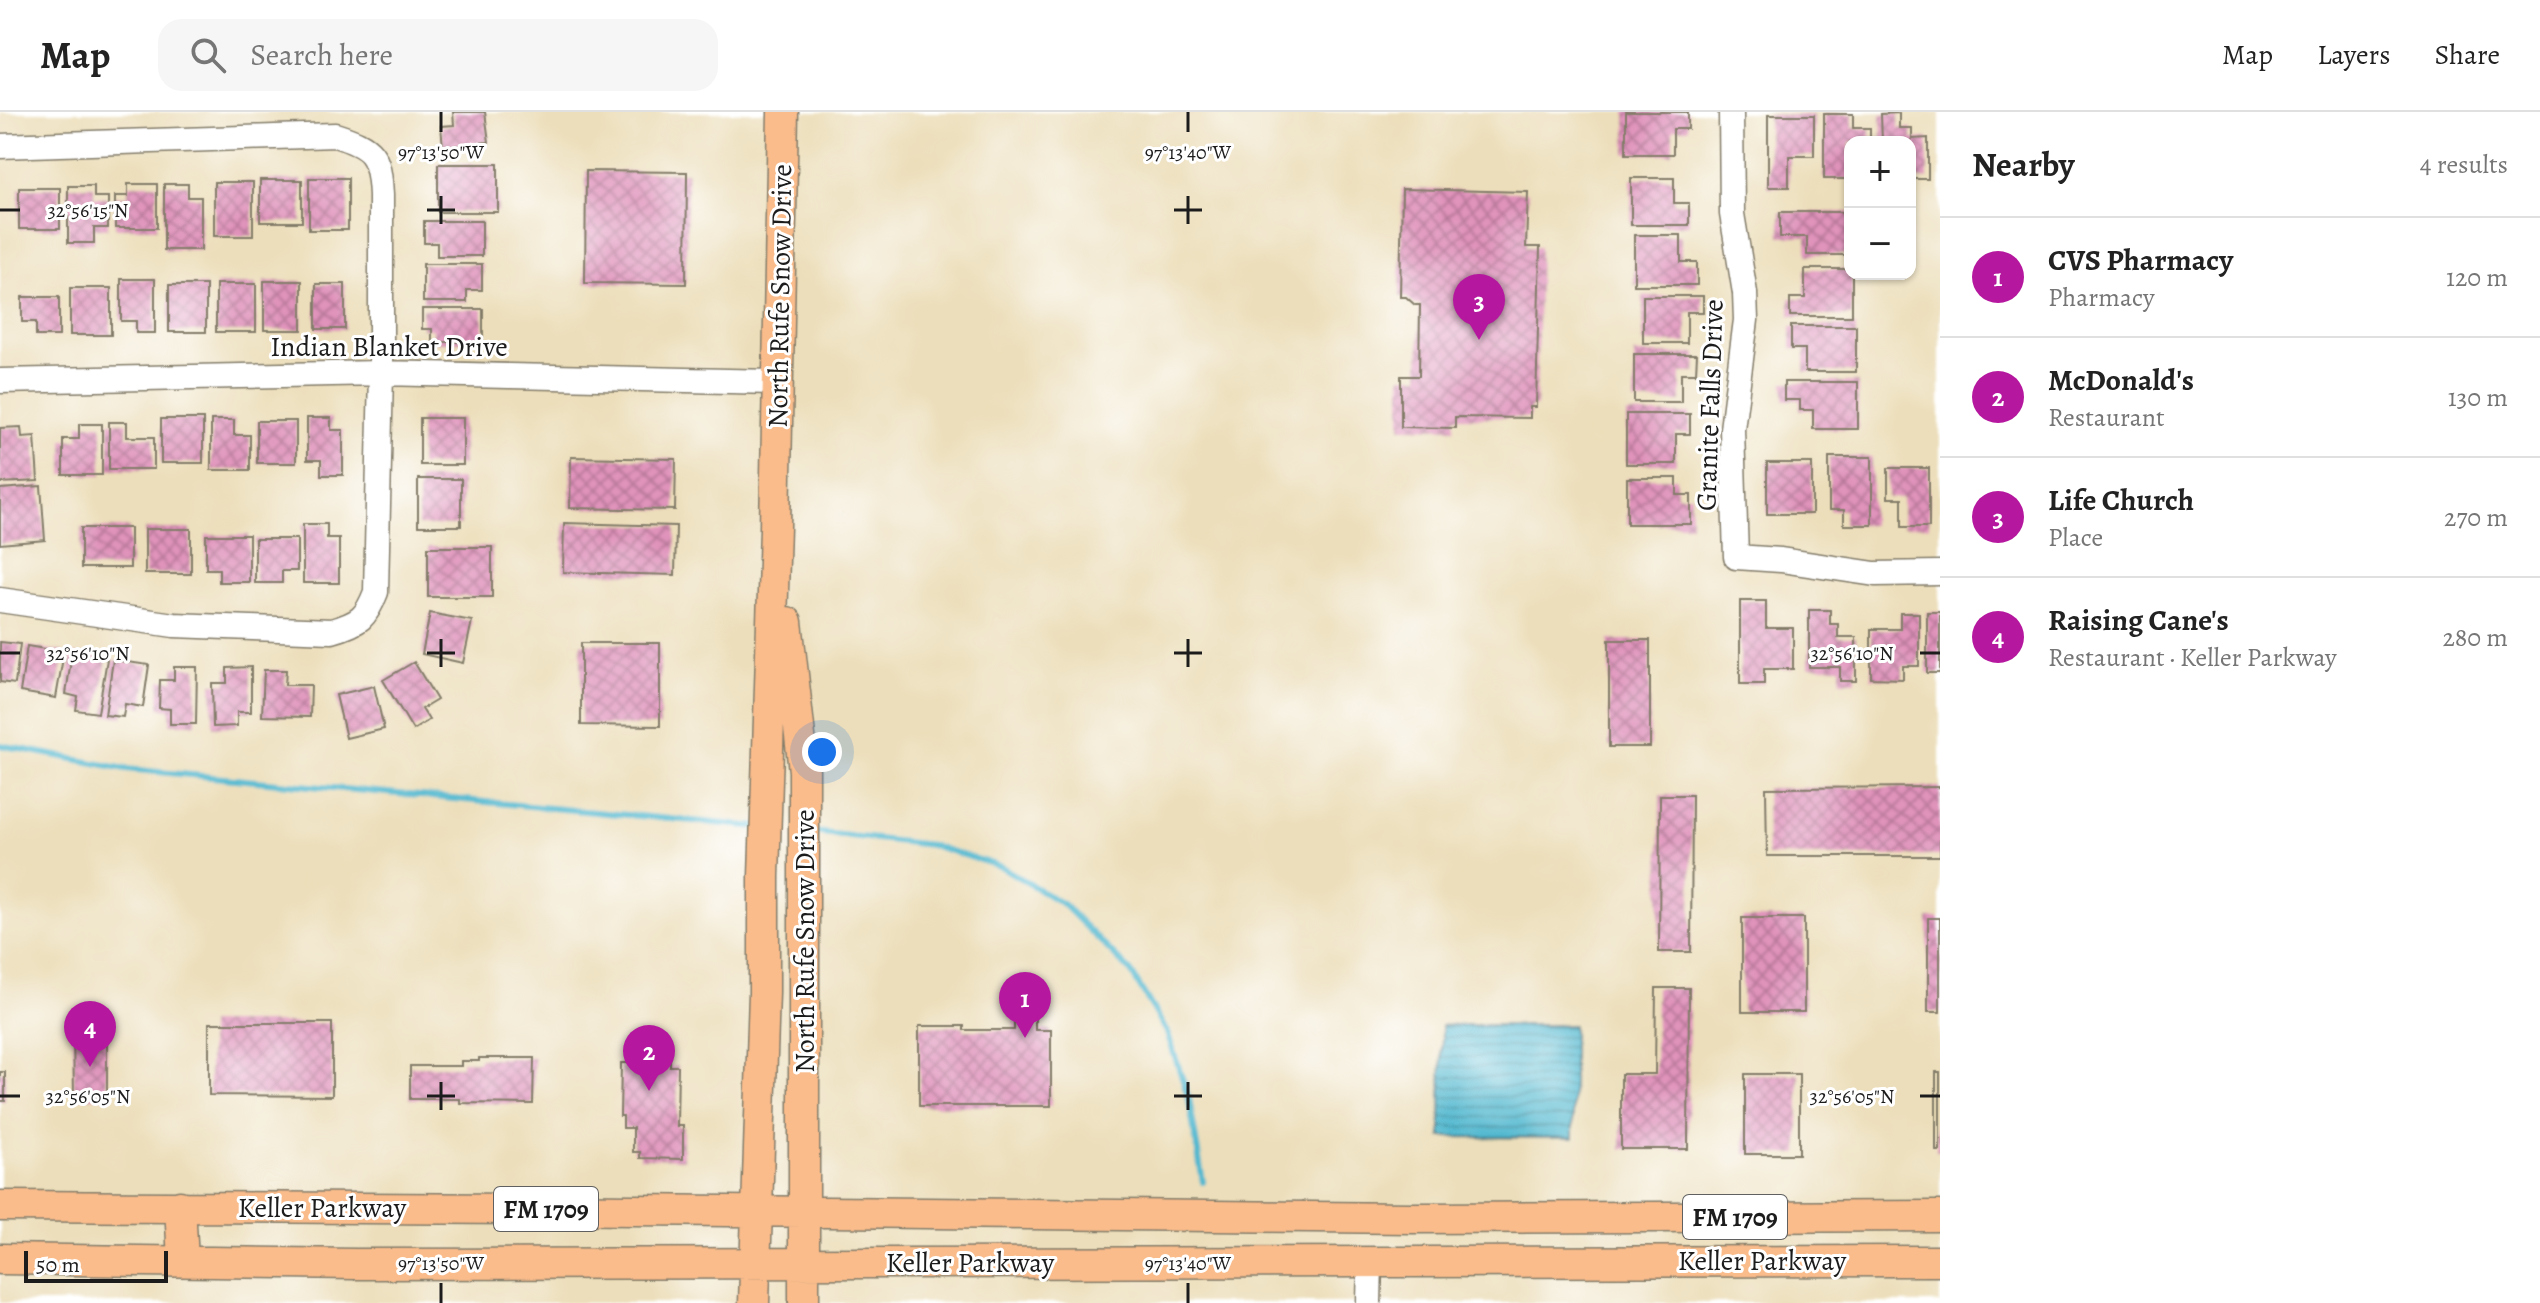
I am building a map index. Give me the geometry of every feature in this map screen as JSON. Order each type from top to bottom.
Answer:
[{"type":"main road","name":"North Rufe Snow Drive","points":[[754,1303],[764,993],[766,771],[775,528],[783,112]]},
{"type":"main road","name":"North Rufe Snow Drive","points":[[775,528],[804,771],[804,1303]]},
{"type":"main road","points":[[764,993],[804,995]]},
{"type":"main road","name":"Keller Parkway","points":[[0,1206],[1413,1218],[1940,1216]]},
{"type":"main road","points":[[180,1206],[183,1260]]},
{"type":"main road","points":[[1781,1260],[1811,1240],[1832,1217]]},
{"type":"main road","points":[[1370,1261],[1381,1243],[1413,1218]]},
{"type":"main road","name":"Keller Parkway","points":[[0,1259],[356,1264],[1940,1261]]},
{"type":"street","name":"Granite Falls Drive","points":[[1731,112],[1732,214],[1745,293],[1746,320],[1732,429],[1736,557],[1781,560],[1875,574],[1940,573]]},
{"type":"street","points":[[0,146],[335,135],[368,148],[380,174],[381,373],[376,592],[365,617],[332,631],[174,625],[0,600]]},
{"type":"street","name":"Indian Blanket Drive","points":[[0,381],[381,373],[778,382]]},
{"type":"street","points":[[1369,1303],[1370,1261]]},
{"type":"water","points":[[1442,1025],[1573,1025],[1573,1138],[1441,1137]]},
{"type":"building","points":[[453,112],[485,112],[489,142],[443,147],[441,126],[454,125]]},
{"type":"building","points":[[1626,112],[1688,112],[1688,129],[1673,129],[1673,154],[1626,154]]},
{"type":"building","points":[[1899,113],[1899,128],[1912,128],[1912,136],[1882,136],[1881,114]]},
{"type":"building","points":[[1824,114],[1853,114],[1853,128],[1870,128],[1870,136],[1844,136],[1844,179],[1824,179]]},
{"type":"building","points":[[1768,115],[1814,115],[1814,156],[1789,156],[1789,187],[1768,187]]},
{"type":"building","points":[[1928,138],[1928,179],[1916,179],[1916,139]]},
{"type":"building","points":[[438,164],[498,164],[498,212],[438,212]]},
{"type":"building","points":[[586,171],[687,172],[686,284],[585,283]]},
{"type":"building","points":[[309,178],[348,178],[348,230],[309,230]]},
{"type":"building","points":[[1631,178],[1674,178],[1674,203],[1689,203],[1689,225],[1631,225]]},
{"type":"building","points":[[260,180],[302,180],[302,222],[260,222]]},
{"type":"building","points":[[214,182],[253,182],[253,236],[214,236]]},
{"type":"building","points":[[128,184],[157,184],[157,228],[115,228],[115,196],[128,196]]},
{"type":"building","points":[[164,184],[188,184],[188,197],[201,197],[201,250],[164,250]]},
{"type":"building","points":[[68,186],[94,186],[94,197],[108,197],[108,228],[94,228],[94,243],[68,243]]},
{"type":"building","points":[[19,188],[60,188],[60,229],[19,229]]},
{"type":"building","points":[[1402,189],[1528,192],[1526,247],[1540,247],[1536,407],[1530,407],[1530,418],[1455,417],[1455,428],[1401,427],[1401,376],[1419,376],[1420,305],[1400,297]]},
{"type":"building","points":[[1780,212],[1844,212],[1844,255],[1807,255],[1807,237],[1780,237]]},
{"type":"building","points":[[424,221],[482,221],[482,256],[437,256],[437,243],[424,243]]},
{"type":"building","points":[[1634,235],[1681,235],[1681,262],[1697,262],[1697,285],[1634,285]]},
{"type":"building","points":[[423,264],[482,264],[482,290],[467,290],[467,302],[423,302]]},
{"type":"building","points":[[1805,269],[1844,269],[1844,280],[1852,280],[1852,316],[1790,316],[1790,298],[1805,298]]},
{"type":"building","points":[[121,279],[155,279],[155,333],[136,333],[136,321],[121,321]]},
{"type":"building","points":[[264,281],[302,281],[302,330],[264,330]]},
{"type":"building","points":[[216,284],[256,284],[256,332],[216,332]]},
{"type":"building","points":[[316,284],[345,284],[345,329],[316,329]]},
{"type":"building","points":[[169,285],[206,285],[206,332],[169,332]]},
{"type":"building","points":[[70,288],[111,288],[111,335],[70,335]]},
{"type":"building","points":[[1643,296],[1703,296],[1703,312],[1687,312],[1687,343],[1643,343]]},
{"type":"building","points":[[22,297],[59,297],[59,336],[36,336],[36,322],[22,322]]},
{"type":"building","points":[[422,309],[483,309],[483,342],[432,342],[432,329],[422,329]]},
{"type":"building","points":[[1791,326],[1856,326],[1856,372],[1805,372],[1805,349],[1791,349]]},
{"type":"building","points":[[1634,354],[1697,354],[1696,373],[1681,373],[1681,402],[1634,402]]},
{"type":"building","points":[[1784,382],[1858,382],[1858,429],[1813,429],[1813,410],[1800,410],[1800,400],[1784,400]]},
{"type":"building","points":[[1626,414],[1690,414],[1690,434],[1676,434],[1676,464],[1626,464]]},
{"type":"building","points":[[307,418],[331,418],[331,430],[343,430],[343,475],[321,475],[321,460],[307,460]]},
{"type":"building","points":[[420,418],[463,418],[463,465],[420,465]]},
{"type":"building","points":[[161,419],[203,419],[203,463],[161,463]]},
{"type":"building","points":[[211,420],[234,420],[234,435],[250,435],[250,470],[211,470]]},
{"type":"building","points":[[257,421],[296,421],[296,463],[257,463]]},
{"type":"building","points":[[109,422],[127,422],[127,437],[154,437],[154,469],[109,469]]},
{"type":"building","points":[[79,424],[102,424],[102,475],[63,475],[63,439],[79,439]]},
{"type":"building","points":[[21,427],[22,437],[35,436],[38,481],[0,483],[0,428]]},
{"type":"building","points":[[571,457],[676,459],[675,510],[570,508]]},
{"type":"building","points":[[1829,457],[1872,457],[1872,525],[1844,525],[1844,510],[1829,510]]},
{"type":"building","points":[[1767,463],[1812,463],[1812,514],[1767,514]]},
{"type":"building","points":[[1888,468],[1929,468],[1929,527],[1902,527],[1902,498],[1888,498]]},
{"type":"building","points":[[1627,478],[1677,478],[1677,495],[1691,495],[1691,524],[1627,524]]},
{"type":"building","points":[[418,479],[461,479],[461,526],[418,526]]},
{"type":"building","points":[[41,486],[45,540],[0,544],[0,489]]},
{"type":"building","points":[[564,523],[676,526],[675,575],[563,572]]},
{"type":"building","points":[[303,524],[327,524],[327,538],[339,538],[339,583],[303,583]]},
{"type":"building","points":[[81,528],[130,528],[130,568],[81,568]]},
{"type":"building","points":[[145,529],[191,529],[191,574],[145,574]]},
{"type":"building","points":[[206,535],[249,535],[249,582],[219,582],[219,569],[206,569]]},
{"type":"building","points":[[255,539],[297,539],[297,571],[282,571],[282,583],[255,583]]},
{"type":"building","points":[[428,547],[492,547],[492,597],[428,597]]},
{"type":"building","points":[[1740,601],[1766,601],[1766,628],[1793,628],[1793,669],[1764,669],[1764,684],[1740,684]]},
{"type":"building","points":[[1809,610],[1830,610],[1830,624],[1838,624],[1838,637],[1856,637],[1856,681],[1840,681],[1840,667],[1809,667]]},
{"type":"building","points":[[1927,612],[1940,612],[1940,673],[1927,673]]},
{"type":"building","points":[[430,613],[472,621],[463,663],[422,654]]},
{"type":"building","points":[[1900,613],[1919,613],[1919,666],[1903,666],[1903,679],[1871,678],[1871,629],[1900,629]]},
{"type":"building","points":[[1609,640],[1650,640],[1650,747],[1609,747]]},
{"type":"building","points":[[0,642],[20,644],[15,684],[0,682]]},
{"type":"building","points":[[581,643],[660,643],[660,726],[581,725]]},
{"type":"building","points":[[27,646],[64,652],[56,698],[20,692]]},
{"type":"building","points":[[72,653],[107,659],[98,713],[76,710],[78,697],[66,694]]},
{"type":"building","points":[[113,660],[149,665],[143,707],[125,704],[123,717],[105,715]]},
{"type":"building","points":[[414,662],[437,700],[422,709],[429,720],[413,730],[383,680]]},
{"type":"building","points":[[174,667],[197,667],[196,724],[170,724],[170,709],[159,708],[160,680],[174,680]]},
{"type":"building","points":[[251,667],[251,712],[237,712],[237,726],[213,727],[212,683],[227,683],[227,668]]},
{"type":"building","points":[[264,670],[286,670],[285,685],[311,685],[310,717],[262,716]]},
{"type":"building","points":[[374,686],[384,729],[346,738],[336,695]]},
{"type":"building","points":[[1940,787],[1940,856],[1767,856],[1766,788]]},
{"type":"building","points":[[1660,795],[1692,795],[1691,952],[1659,952]]},
{"type":"building","points":[[1742,918],[1804,918],[1804,1012],[1742,1012]]},
{"type":"building","points":[[1928,918],[1940,918],[1940,1012],[1928,1012]]},
{"type":"building","points":[[1656,988],[1689,988],[1688,1149],[1621,1149],[1621,1074],[1655,1074]]},
{"type":"building","points":[[1014,1016],[1035,1016],[1035,1030],[1051,1030],[1051,1106],[919,1106],[919,1026],[1014,1030]]},
{"type":"building","points":[[209,1023],[332,1023],[332,1096],[209,1095]]},
{"type":"building","points":[[73,1027],[88,1027],[88,1036],[107,1036],[107,1098],[74,1098]]},
{"type":"building","points":[[636,1055],[670,1056],[670,1066],[678,1066],[677,1126],[683,1126],[683,1159],[640,1158],[640,1152],[633,1152],[633,1128],[623,1128],[623,1116],[620,1116],[621,1063],[636,1063]]},
{"type":"building","points":[[479,1058],[534,1058],[533,1104],[410,1099],[410,1066],[461,1066],[461,1061],[479,1061]]},
{"type":"building","points":[[0,1072],[5,1072],[5,1101],[0,1101]]},
{"type":"building","points":[[1936,1072],[1940,1072],[1940,1151],[1936,1151]]},
{"type":"building","points":[[1745,1074],[1799,1074],[1799,1154],[1745,1154]]},
{"type":"waterway","points":[[0,745],[126,769],[758,827]]},
{"type":"waterway","points":[[813,832],[931,845],[1002,867],[1064,905],[1131,972],[1167,1032],[1189,1099],[1203,1182]]},
{"type":"place","name":"Life Church","points":[[1479,340]]},
{"type":"place","name":"CVS Pharmacy","points":[[1025,1038]]},
{"type":"place","name":"Raising Cane's","points":[[90,1067]]},
{"type":"place","name":"McDonald's","points":[[649,1091]]}]
